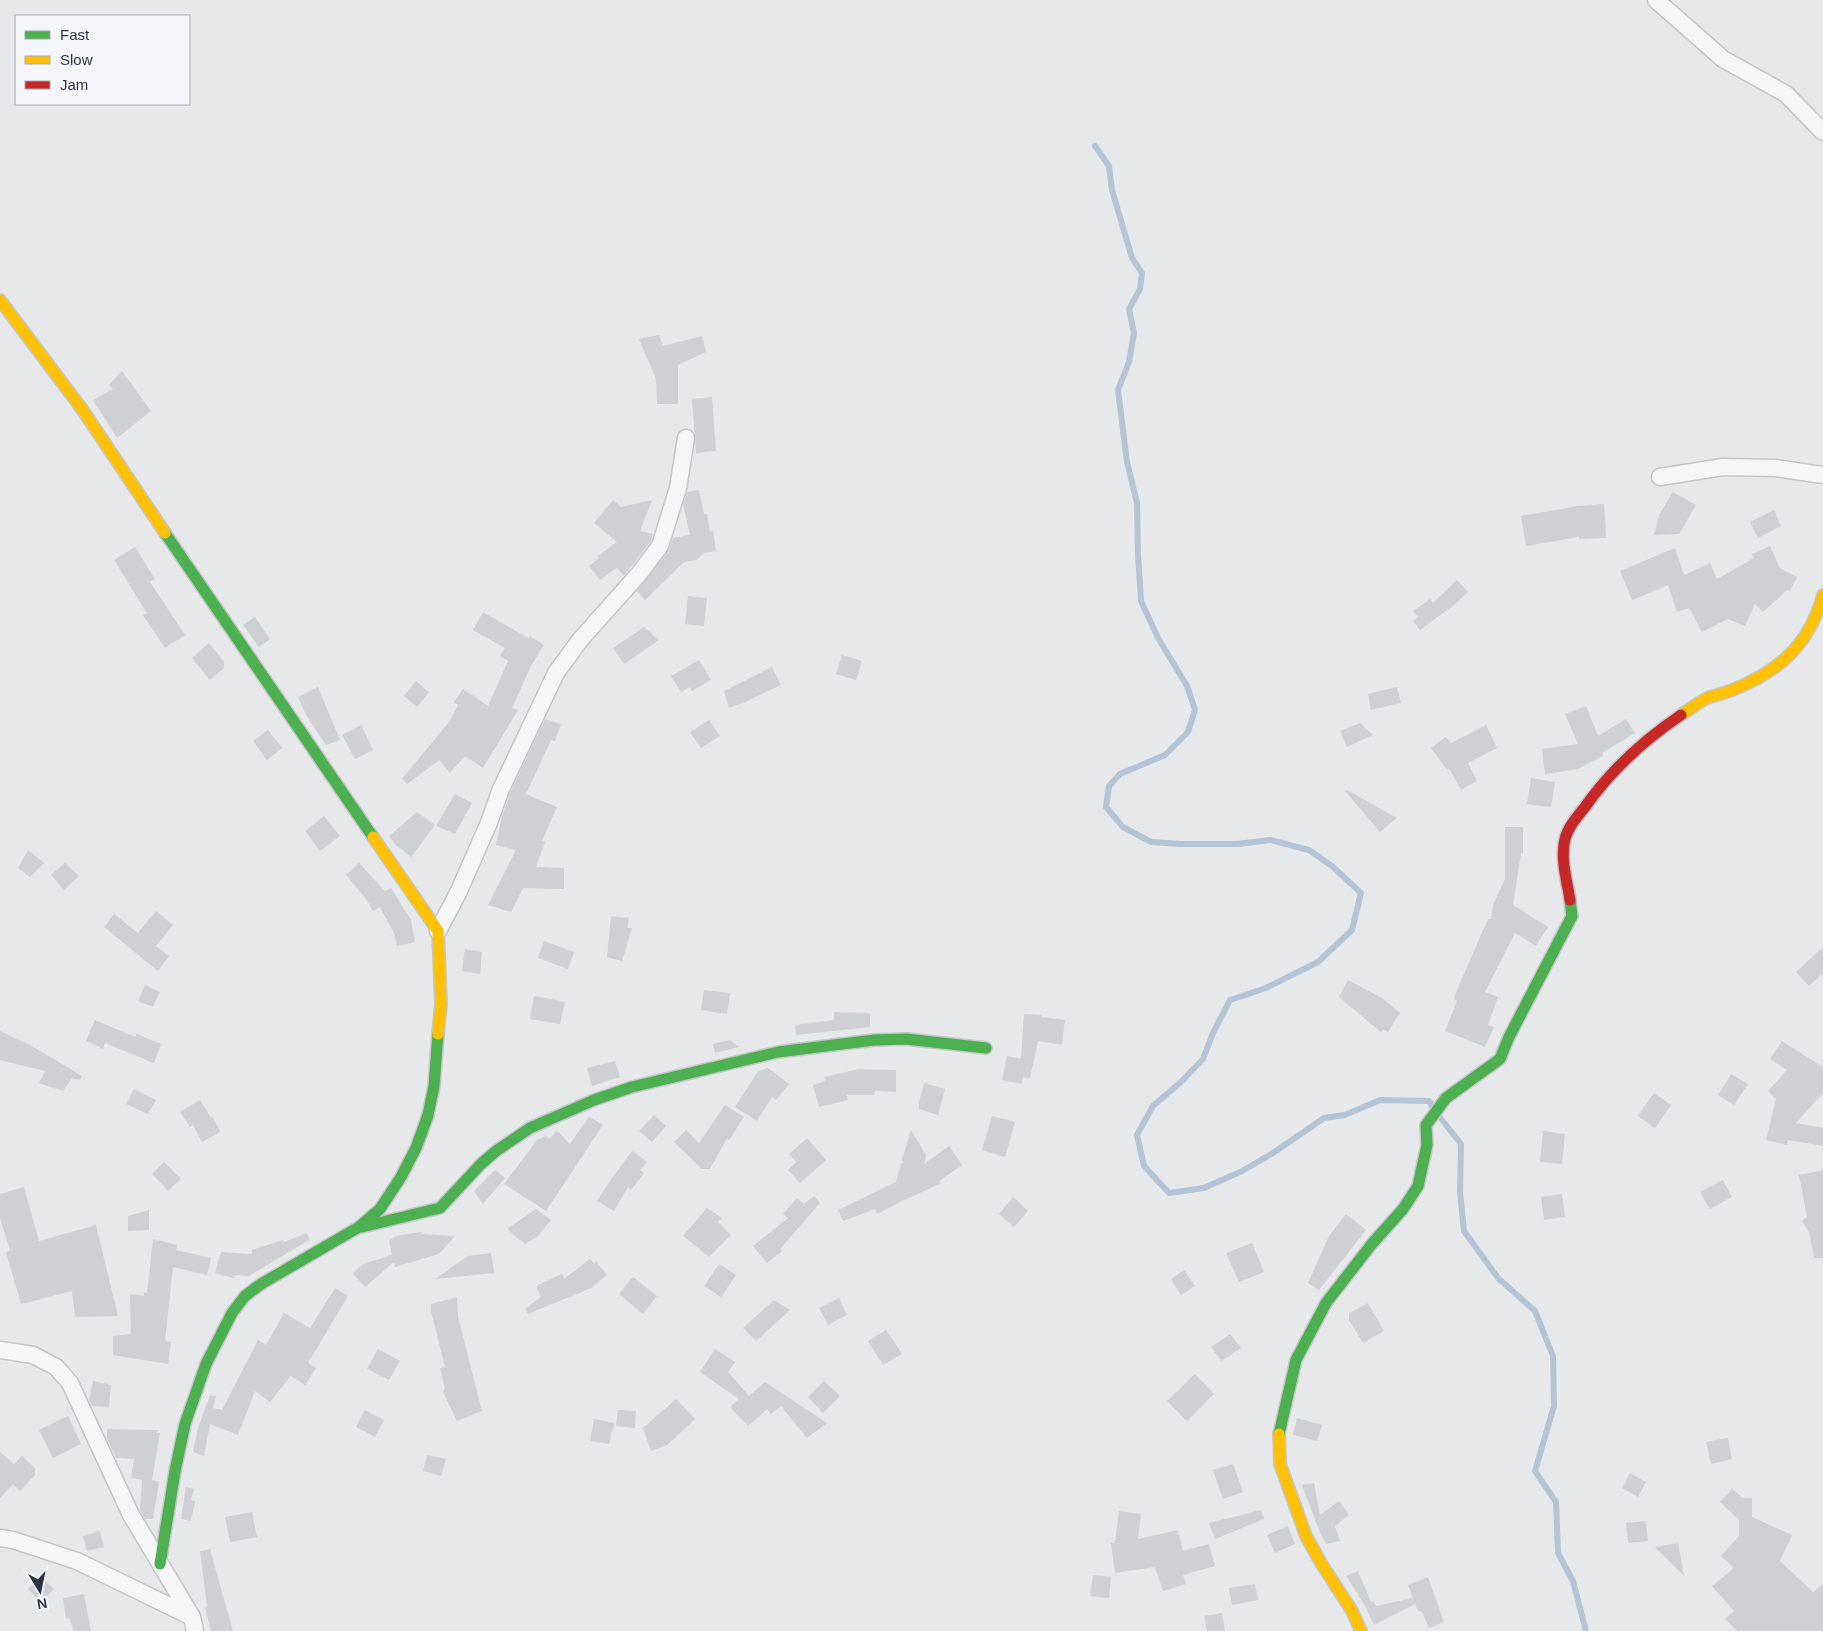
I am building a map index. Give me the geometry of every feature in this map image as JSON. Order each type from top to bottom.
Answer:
[{"type":"street","points":[[1656,0],[1723,59],[1786,94],[1823,132]]},
{"type":"street","points":[[0,300],[82,409],[193,576],[438,932]]},
{"type":"street","points":[[160,1564],[175,1471],[185,1424],[206,1364],[232,1313],[245,1296],[261,1284],[359,1227],[380,1209],[402,1177],[416,1148],[428,1115],[434,1086],[441,1004],[438,932],[458,893],[501,789],[556,673],[580,640],[638,575],[660,546],[678,488],[686,438]]},
{"type":"street","points":[[1660,477],[1723,467],[1776,468],[1823,476]]},
{"type":"street","points":[[1361,1631],[1352,1611],[1306,1536],[1280,1464],[1279,1434],[1296,1360],[1326,1303],[1403,1209],[1418,1186],[1427,1146],[1426,1125],[1446,1098],[1500,1059],[1509,1037],[1572,916],[1572,904],[1564,873],[1564,843],[1572,824],[1601,785],[1645,743],[1679,716],[1708,698],[1729,692],[1751,681],[1786,659],[1807,636],[1820,609],[1823,595]]},
{"type":"street","points":[[359,1227],[440,1208],[481,1164],[496,1151],[530,1128],[594,1100],[632,1088],[778,1052],[874,1040],[906,1039],[986,1048]]},
{"type":"street","points":[[0,1350],[33,1356],[56,1367],[70,1383],[132,1515],[194,1624]]},
{"type":"street","points":[[0,1538],[13,1540],[77,1561],[194,1624]]},
{"type":"building","points":[[659,335],[663,346],[702,336],[706,352],[678,365],[678,404],[657,404],[656,379],[639,339]]},
{"type":"building","points":[[122,371],[151,411],[117,438],[93,400],[113,389],[109,385]]},
{"type":"building","points":[[712,397],[716,451],[696,453],[692,399]]},
{"type":"building","points":[[699,490],[704,514],[707,514],[710,532],[713,531],[716,551],[704,553],[696,560],[684,562],[645,600],[637,591],[668,552],[673,538],[690,535],[683,504],[687,492]]},
{"type":"building","points":[[1673,492],[1696,505],[1679,534],[1654,535],[1659,515]]},
{"type":"building","points":[[613,500],[621,507],[652,500],[640,531],[653,534],[651,541],[624,576],[617,568],[600,580],[589,566],[599,558],[598,556],[617,542],[594,523]]},
{"type":"building","points":[[1604,504],[1606,538],[1579,539],[1579,537],[1526,546],[1521,516],[1578,506]]},
{"type":"building","points":[[1774,510],[1781,526],[1758,538],[1750,522]]},
{"type":"building","points":[[1770,546],[1780,568],[1797,577],[1790,591],[1787,590],[1763,612],[1755,604],[1745,626],[1728,619],[1702,632],[1689,608],[1677,612],[1668,585],[1632,600],[1620,571],[1675,548],[1684,575],[1710,563],[1717,579],[1754,558],[1752,554]]},
{"type":"building","points":[[135,547],[155,579],[150,582],[185,635],[165,648],[143,615],[147,613],[114,560]]},
{"type":"building","points":[[1457,580],[1468,592],[1454,605],[1420,630],[1413,621],[1418,617],[1413,611],[1430,599],[1433,603]]},
{"type":"building","points":[[688,596],[707,598],[704,626],[685,624]]},
{"type":"building","points":[[483,612],[544,645],[531,666],[512,708],[518,710],[483,768],[465,756],[450,773],[439,760],[407,784],[402,779],[449,722],[458,705],[454,702],[463,689],[488,706],[508,661],[500,656],[505,648],[473,630]]},
{"type":"building","points":[[255,617],[270,639],[259,647],[243,625]]},
{"type":"building","points":[[644,627],[659,640],[624,664],[613,648]]},
{"type":"building","points":[[209,643],[224,662],[224,668],[210,680],[192,658]]},
{"type":"building","points":[[842,655],[862,661],[856,680],[836,674]]},
{"type":"building","points":[[699,660],[711,680],[692,691],[690,687],[681,692],[671,676]]},
{"type":"building","points":[[772,667],[781,685],[729,708],[724,691]]},
{"type":"building","points":[[416,681],[429,692],[417,707],[404,696]]},
{"type":"building","points":[[318,687],[340,740],[326,745],[306,715],[298,697]]},
{"type":"building","points":[[1397,687],[1401,703],[1371,710],[1368,694]]},
{"type":"building","points":[[1586,706],[1598,736],[1626,719],[1635,733],[1602,753],[1603,756],[1578,769],[1545,774],[1542,749],[1578,744],[1565,714]]},
{"type":"building","points":[[545,719],[561,724],[555,741],[551,740],[526,794],[557,807],[542,841],[545,842],[536,867],[564,868],[564,889],[523,888],[511,912],[488,905],[516,850],[496,845],[502,816],[510,793]]},
{"type":"building","points":[[709,720],[720,736],[701,748],[690,732]]},
{"type":"building","points":[[1360,723],[1373,735],[1347,747],[1340,731]]},
{"type":"building","points":[[361,725],[373,750],[355,759],[342,735]]},
{"type":"building","points":[[1486,725],[1497,748],[1468,763],[1477,781],[1461,790],[1449,768],[1447,770],[1431,748],[1446,737],[1451,743]]},
{"type":"building","points":[[268,730],[282,748],[267,760],[253,741]]},
{"type":"building","points":[[1531,778],[1555,782],[1551,807],[1527,804]]},
{"type":"building","points":[[1347,790],[1397,818],[1380,832],[1345,791]]},
{"type":"building","points":[[455,794],[472,803],[455,834],[436,826]]},
{"type":"building","points":[[417,812],[435,825],[411,857],[396,845],[389,836]]},
{"type":"building","points":[[324,816],[340,836],[320,851],[305,831]]},
{"type":"building","points":[[1505,827],[1523,827],[1523,853],[1521,853],[1513,905],[1548,927],[1536,946],[1515,933],[1485,992],[1498,997],[1488,1025],[1494,1027],[1485,1047],[1445,1031],[1457,1001],[1454,999],[1457,990],[1488,919],[1491,919],[1493,905],[1505,879]]},
{"type":"building","points":[[28,850],[44,863],[30,877],[18,868]]},
{"type":"building","points":[[65,863],[79,876],[64,890],[51,875]]},
{"type":"building","points":[[359,863],[385,891],[391,888],[411,920],[415,942],[397,946],[394,933],[380,907],[373,911],[366,899],[346,875]]},
{"type":"building","points":[[156,911],[173,925],[156,946],[169,956],[158,971],[104,927],[114,914],[138,933]]},
{"type":"building","points":[[611,916],[629,918],[627,928],[632,928],[622,961],[607,957]]},
{"type":"building","points":[[544,941],[574,952],[568,969],[538,958]]},
{"type":"building","points":[[1823,947],[1823,973],[1809,986],[1796,972]]},
{"type":"building","points":[[465,949],[482,952],[480,974],[462,971]]},
{"type":"building","points":[[1348,980],[1382,998],[1400,1013],[1388,1032],[1383,1029],[1381,1032],[1339,997]]},
{"type":"building","points":[[145,985],[160,992],[153,1007],[138,1001]]},
{"type":"building","points":[[704,990],[730,993],[727,1014],[701,1010]]},
{"type":"building","points":[[534,996],[565,1002],[560,1024],[530,1019]]},
{"type":"building","points":[[834,1012],[870,1013],[870,1027],[796,1035],[795,1025],[834,1020]]},
{"type":"building","points":[[1024,1014],[1042,1015],[1042,1017],[1065,1020],[1062,1045],[1038,1041],[1030,1078],[1023,1077],[1022,1084],[1002,1080],[1007,1056],[1021,1059]]},
{"type":"building","points":[[95,1020],[135,1037],[137,1034],[161,1044],[154,1063],[105,1043],[103,1049],[86,1041]]},
{"type":"building","points":[[0,1031],[30,1045],[82,1076],[80,1080],[72,1078],[63,1091],[39,1083],[45,1071],[0,1060]]},
{"type":"building","points":[[730,1040],[739,1047],[715,1053],[713,1044]]},
{"type":"building","points":[[1782,1041],[1823,1067],[1823,1093],[1796,1123],[1823,1128],[1823,1146],[1788,1140],[1787,1145],[1766,1140],[1776,1099],[1768,1091],[1787,1070],[1770,1059]]},
{"type":"building","points":[[615,1061],[620,1077],[592,1086],[587,1068]]},
{"type":"building","points":[[768,1068],[789,1084],[776,1100],[772,1097],[757,1121],[735,1107],[758,1071]]},
{"type":"building","points":[[859,1069],[896,1070],[896,1092],[875,1091],[874,1095],[847,1095],[848,1100],[819,1107],[813,1085],[825,1081],[824,1077]]},
{"type":"building","points":[[1731,1074],[1748,1084],[1734,1105],[1718,1095]]},
{"type":"building","points":[[924,1083],[945,1089],[938,1115],[919,1109]]},
{"type":"building","points":[[134,1089],[156,1100],[148,1114],[126,1104]]},
{"type":"building","points":[[1654,1093],[1671,1105],[1655,1128],[1638,1116]]},
{"type":"building","points":[[200,1100],[211,1118],[213,1117],[220,1132],[202,1142],[193,1125],[190,1127],[180,1112]]},
{"type":"building","points":[[725,1105],[744,1117],[729,1140],[727,1138],[710,1169],[702,1169],[674,1142],[686,1130],[699,1143]]},
{"type":"building","points":[[654,1115],[666,1126],[652,1142],[639,1131]]},
{"type":"building","points":[[992,1116],[1015,1122],[1005,1157],[982,1150]]},
{"type":"building","points":[[590,1117],[603,1125],[546,1211],[504,1184],[537,1140],[546,1136],[549,1139],[557,1131],[570,1144]]},
{"type":"building","points":[[911,1130],[926,1155],[924,1164],[949,1146],[962,1165],[939,1181],[940,1184],[877,1214],[875,1209],[843,1221],[838,1210],[896,1182]]},
{"type":"building","points":[[1543,1131],[1565,1134],[1562,1164],[1540,1162]]},
{"type":"building","points":[[807,1138],[826,1160],[800,1183],[788,1170],[796,1162],[789,1154]]},
{"type":"building","points":[[632,1151],[647,1162],[640,1170],[644,1173],[631,1190],[628,1187],[614,1211],[597,1201]]},
{"type":"building","points":[[164,1162],[181,1179],[168,1191],[152,1174]]},
{"type":"building","points":[[495,1170],[505,1178],[483,1204],[474,1191]]},
{"type":"building","points":[[1823,1170],[1823,1258],[1814,1258],[1809,1232],[1802,1221],[1807,1217],[1799,1175]]},
{"type":"building","points":[[1723,1180],[1732,1197],[1710,1209],[1700,1192]]},
{"type":"building","points":[[24,1187],[39,1241],[96,1225],[118,1316],[75,1317],[72,1291],[21,1304],[6,1252],[10,1251],[0,1218],[0,1194]]},
{"type":"building","points":[[1562,1194],[1565,1217],[1544,1220],[1541,1197]]},
{"type":"building","points":[[814,1196],[820,1203],[780,1249],[782,1251],[767,1263],[753,1246],[788,1218],[783,1214],[797,1198],[804,1204]]},
{"type":"building","points":[[1013,1197],[1028,1211],[1014,1227],[999,1214]]},
{"type":"building","points":[[707,1208],[722,1218],[718,1222],[731,1235],[709,1257],[683,1236]]},
{"type":"building","points":[[536,1209],[551,1220],[538,1236],[525,1244],[507,1229]]},
{"type":"building","points":[[149,1210],[149,1230],[128,1231],[128,1216]]},
{"type":"building","points":[[1346,1214],[1366,1230],[1319,1290],[1308,1283],[1329,1236]]},
{"type":"building","points":[[421,1232],[422,1234],[455,1236],[439,1254],[395,1267],[394,1262],[365,1287],[353,1273],[363,1264],[392,1255],[389,1241],[395,1236]]},
{"type":"building","points":[[307,1233],[309,1240],[249,1276],[235,1275],[234,1278],[215,1273],[221,1252],[252,1254],[252,1250],[283,1240],[284,1242]]},
{"type":"building","points":[[153,1239],[177,1245],[176,1250],[211,1258],[207,1275],[173,1267],[165,1341],[171,1342],[168,1364],[113,1355],[113,1336],[131,1334],[130,1294],[144,1296],[144,1292],[147,1293]]},
{"type":"building","points":[[1252,1243],[1264,1272],[1239,1282],[1226,1253]]},
{"type":"building","points":[[491,1253],[494,1273],[435,1279],[468,1256]]},
{"type":"building","points":[[590,1259],[594,1264],[596,1261],[607,1275],[591,1288],[528,1314],[525,1309],[541,1297],[536,1286],[562,1274],[564,1279]]},
{"type":"building","points":[[719,1264],[736,1275],[721,1297],[704,1286]]},
{"type":"building","points":[[1184,1270],[1195,1286],[1181,1295],[1171,1279]]},
{"type":"building","points":[[633,1277],[657,1296],[643,1314],[619,1294]]},
{"type":"building","points":[[335,1288],[348,1296],[308,1363],[316,1368],[305,1385],[291,1376],[270,1402],[255,1391],[238,1435],[210,1424],[204,1456],[193,1452],[198,1428],[210,1395],[216,1396],[213,1408],[222,1410],[258,1340],[266,1345],[284,1313],[310,1328]]},
{"type":"building","points":[[457,1297],[458,1317],[482,1411],[457,1421],[443,1392],[445,1389],[440,1368],[445,1367],[431,1311],[431,1304]]},
{"type":"building","points":[[839,1298],[847,1315],[828,1325],[819,1308]]},
{"type":"building","points":[[774,1300],[790,1310],[756,1341],[743,1328]]},
{"type":"building","points":[[1368,1303],[1384,1331],[1363,1343],[1349,1320],[1349,1313]]},
{"type":"building","points":[[886,1330],[902,1354],[883,1365],[868,1341]]},
{"type":"building","points":[[1230,1334],[1241,1348],[1221,1361],[1211,1347]]},
{"type":"building","points":[[378,1349],[400,1361],[389,1380],[367,1369]]},
{"type":"building","points":[[715,1349],[735,1362],[728,1372],[749,1396],[765,1382],[827,1423],[807,1438],[781,1406],[771,1414],[767,1409],[748,1426],[730,1407],[739,1399],[700,1372]]},
{"type":"building","points":[[1195,1374],[1214,1394],[1187,1421],[1167,1401]]},
{"type":"building","points":[[93,1381],[111,1385],[109,1407],[92,1406],[89,1400]]},
{"type":"building","points":[[824,1381],[840,1396],[823,1413],[808,1397]]},
{"type":"building","points":[[676,1399],[695,1419],[667,1445],[651,1451],[643,1428]]},
{"type":"building","points":[[365,1410],[384,1420],[375,1437],[356,1427]]},
{"type":"building","points":[[618,1410],[636,1411],[635,1428],[616,1426]]},
{"type":"building","points":[[68,1416],[81,1444],[53,1458],[39,1430]]},
{"type":"building","points":[[1297,1418],[1322,1425],[1317,1441],[1293,1435]]},
{"type":"building","points":[[594,1419],[614,1423],[609,1444],[590,1441]]},
{"type":"building","points":[[107,1429],[158,1430],[157,1433],[160,1433],[152,1480],[159,1482],[153,1519],[145,1519],[140,1510],[142,1480],[131,1478],[134,1459],[116,1458],[107,1439]]},
{"type":"building","points":[[1728,1438],[1732,1459],[1711,1464],[1706,1442]]},
{"type":"building","points":[[0,1452],[14,1464],[22,1456],[35,1468],[35,1475],[20,1491],[13,1484],[0,1498]]},
{"type":"building","points":[[427,1455],[446,1459],[441,1476],[423,1471]]},
{"type":"building","points":[[1233,1464],[1243,1492],[1223,1499],[1213,1470]]},
{"type":"building","points":[[1630,1473],[1646,1482],[1638,1497],[1622,1488]]},
{"type":"building","points":[[1314,1483],[1320,1515],[1339,1501],[1349,1515],[1335,1526],[1340,1541],[1326,1544],[1319,1530],[1302,1485]]},
{"type":"building","points":[[186,1487],[194,1489],[191,1500],[195,1501],[191,1521],[181,1519]]},
{"type":"building","points":[[1732,1489],[1743,1498],[1752,1498],[1752,1517],[1792,1535],[1780,1561],[1813,1592],[1823,1584],[1823,1631],[1737,1631],[1725,1619],[1734,1611],[1712,1586],[1734,1568],[1721,1556],[1739,1536],[1739,1520],[1720,1502]]},
{"type":"building","points":[[1261,1510],[1264,1519],[1215,1539],[1209,1523]]},
{"type":"building","points":[[1119,1511],[1141,1514],[1138,1539],[1178,1530],[1177,1535],[1179,1534],[1183,1551],[1209,1544],[1215,1566],[1183,1575],[1186,1584],[1163,1591],[1155,1567],[1115,1573],[1111,1543],[1115,1543]]},
{"type":"building","points":[[252,1512],[257,1537],[230,1542],[225,1517]]},
{"type":"building","points":[[1646,1521],[1648,1541],[1628,1543],[1626,1523]]},
{"type":"building","points":[[1288,1526],[1295,1544],[1275,1553],[1267,1535]]},
{"type":"building","points":[[100,1531],[104,1547],[87,1551],[83,1536]]},
{"type":"building","points":[[1678,1543],[1684,1576],[1655,1547]]},
{"type":"building","points":[[210,1549],[233,1631],[211,1631],[205,1608],[207,1607],[200,1551]]},
{"type":"building","points":[[1358,1571],[1371,1602],[1373,1601],[1376,1606],[1413,1598],[1408,1585],[1428,1577],[1444,1622],[1429,1628],[1423,1614],[1421,1611],[1418,1611],[1415,1604],[1374,1625],[1364,1604],[1346,1576]]},
{"type":"building","points":[[1093,1575],[1111,1577],[1109,1598],[1090,1596]]},
{"type":"building","points":[[41,1576],[54,1589],[41,1602],[28,1589]]},
{"type":"building","points":[[1255,1584],[1258,1600],[1232,1605],[1229,1588]]},
{"type":"building","points":[[84,1594],[91,1631],[74,1631],[69,1618],[66,1619],[63,1598]]},
{"type":"building","points":[[1222,1613],[1225,1631],[1207,1631],[1204,1616]]},
{"type":"waterway","points":[[1095,146],[1109,166],[1112,190],[1132,258],[1142,273],[1140,289],[1129,309],[1134,333],[1129,362],[1118,390],[1127,462],[1137,503],[1141,601],[1158,638],[1187,686],[1195,710],[1188,732],[1165,755],[1120,774],[1109,786],[1106,807],[1123,827],[1151,842],[1238,844],[1270,840],[1309,850],[1332,866],[1361,893],[1352,930],[1318,962],[1266,988],[1230,1000],[1213,1033],[1203,1059],[1182,1081],[1153,1106],[1137,1135],[1144,1166],[1169,1193],[1204,1188],[1242,1171],[1273,1153],[1324,1118],[1345,1115],[1380,1100],[1429,1101],[1433,1107]]},
{"type":"waterway","points":[[1439,1116],[1461,1144],[1460,1192],[1464,1231],[1498,1278],[1535,1311],[1553,1356],[1554,1406],[1535,1471],[1556,1502],[1558,1553],[1573,1581],[1586,1631]]},
{"type":"traffic: fast","points":[[165,533],[373,837]]},
{"type":"traffic: fast","points":[[1279,1434],[1296,1360],[1326,1303],[1371,1245],[1403,1209],[1418,1186],[1427,1145],[1426,1125],[1446,1098],[1500,1059],[1509,1037],[1572,916],[1570,900]]},
{"type":"traffic: fast","points":[[160,1564],[175,1471],[185,1424],[206,1364],[232,1313],[245,1296],[261,1284],[359,1227],[380,1209],[401,1177],[416,1148],[428,1115],[434,1086],[438,1034]]},
{"type":"traffic: fast","points":[[362,1227],[440,1208],[481,1164],[496,1151],[530,1128],[594,1100],[632,1087],[778,1052],[874,1040],[906,1039],[986,1048]]},
{"type":"traffic: slow","points":[[0,300],[82,409],[165,533]]},
{"type":"traffic: slow","points":[[1681,715],[1707,698],[1747,684],[1777,666],[1800,643],[1817,613],[1823,595]]},
{"type":"traffic: slow","points":[[373,837],[438,931],[441,1004],[438,1034]]},
{"type":"traffic: slow","points":[[1279,1434],[1280,1464],[1306,1536],[1352,1611],[1361,1631]]},
{"type":"traffic: jam","points":[[1570,900],[1563,854],[1566,835],[1571,826],[1595,793],[1617,768],[1641,745],[1681,715]]}]
